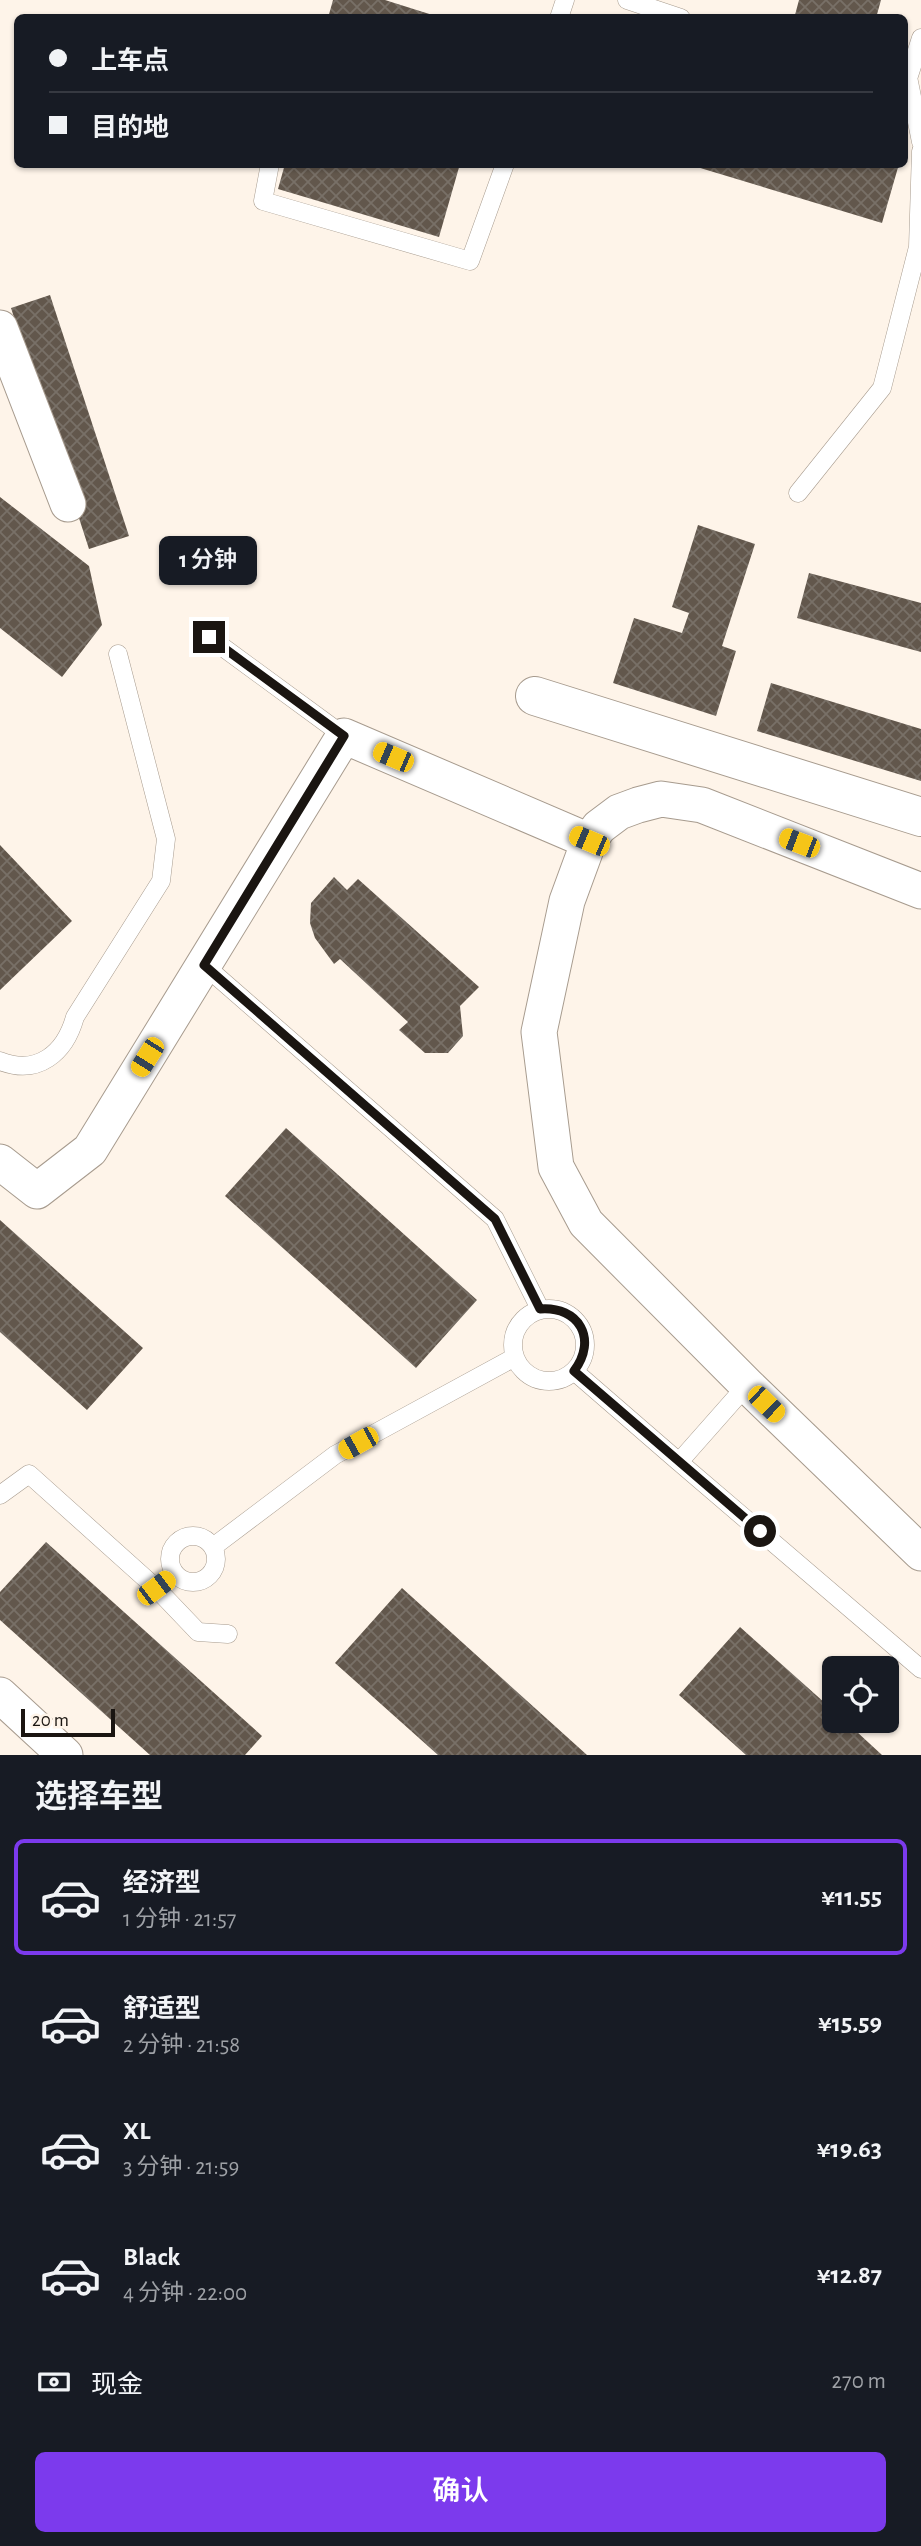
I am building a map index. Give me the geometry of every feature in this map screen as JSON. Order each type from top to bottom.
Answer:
[{"type":"street","points":[[3,340],[68,504]]},
{"type":"street","points":[[535,696],[921,817]]},
{"type":"street","points":[[0,1162],[37,1191],[90,1150],[344,736],[589,841]]},
{"type":"street","points":[[921,891],[702,805],[661,799],[620,812],[598,827],[589,841],[567,901],[539,1032],[556,1167],[586,1223],[747,1385],[921,1552]]},
{"type":"street","points":[[0,1695],[65,1755]]},
{"type":"lane","points":[[627,0],[669,14]]},
{"type":"lane","points":[[908,80],[918,59],[921,38]]},
{"type":"lane","points":[[908,86],[921,142]]},
{"type":"lane","points":[[798,493],[882,388],[918,247],[921,151]]},
{"type":"lane","points":[[269,168],[263,201],[470,261],[504,168]]},
{"type":"lane","points":[[209,637],[344,736]]},
{"type":"lane","points":[[0,1061],[11,1065],[29,1065],[46,1060],[60,1049],[70,1035],[75,1017],[161,881],[166,839],[118,654]]},
{"type":"lane","points":[[204,965],[495,1219],[540,1309]]},
{"type":"lane","points":[[540,1309],[564,1311],[581,1327],[585,1338],[582,1361],[574,1371],[553,1381],[530,1376],[520,1368],[515,1357],[512,1345],[514,1333],[520,1322],[540,1309]]},
{"type":"lane","points":[[213,1547],[335,1455],[515,1357]]},
{"type":"lane","points":[[574,1371],[921,1669]]},
{"type":"lane","points":[[679,1462],[747,1385]]},
{"type":"lane","points":[[0,1495],[29,1474],[156,1588],[198,1632],[228,1634]]},
{"type":"lane","points":[[194,1536],[202,1538],[213,1547],[217,1562],[210,1576],[196,1583],[188,1582],[175,1573],[170,1560],[175,1545],[180,1540],[194,1536]]},
{"type":"lane","points":[[156,1588],[175,1573]]},
{"type":"building","points":[[333,0],[385,0],[429,14],[329,14]]},
{"type":"building","points":[[799,0],[881,0],[877,14],[795,14]]},
{"type":"building","points":[[284,168],[459,168],[439,237],[278,189]]},
{"type":"building","points":[[700,168],[898,168],[882,223]]},
{"type":"building","points":[[50,295],[129,536],[89,549],[11,308]]},
{"type":"building","points":[[0,497],[89,566],[102,625],[62,677],[0,628]]},
{"type":"building","points":[[698,525],[755,544],[722,646],[736,651],[716,716],[613,683],[634,618],[682,633],[689,613],[672,607]]},
{"type":"building","points":[[809,573],[921,603],[921,652],[797,618]]},
{"type":"building","points":[[771,683],[921,729],[921,781],[757,731]]},
{"type":"building","points":[[0,845],[72,921],[0,990]]},
{"type":"building","points":[[334,877],[347,890],[358,879],[479,987],[460,1006],[463,1036],[448,1053],[425,1053],[399,1030],[408,1022],[340,959],[334,964],[315,938],[310,923],[311,903]]},
{"type":"building","points":[[286,1128],[477,1300],[416,1368],[225,1196]]},
{"type":"building","points":[[0,1220],[143,1348],[87,1410],[0,1332]]},
{"type":"building","points":[[46,1542],[262,1736],[245,1755],[150,1755],[0,1620],[0,1592]]},
{"type":"building","points":[[402,1588],[587,1755],[438,1755],[335,1663]]},
{"type":"building","points":[[740,1627],[822,1700],[822,1733],[858,1733],[882,1755],[746,1755],[679,1695]]},
{"type":"route","points":[[209,637],[344,736],[204,965],[495,1219],[540,1309],[564,1311],[581,1327],[585,1350],[582,1361],[574,1371],[760,1531]]}]
